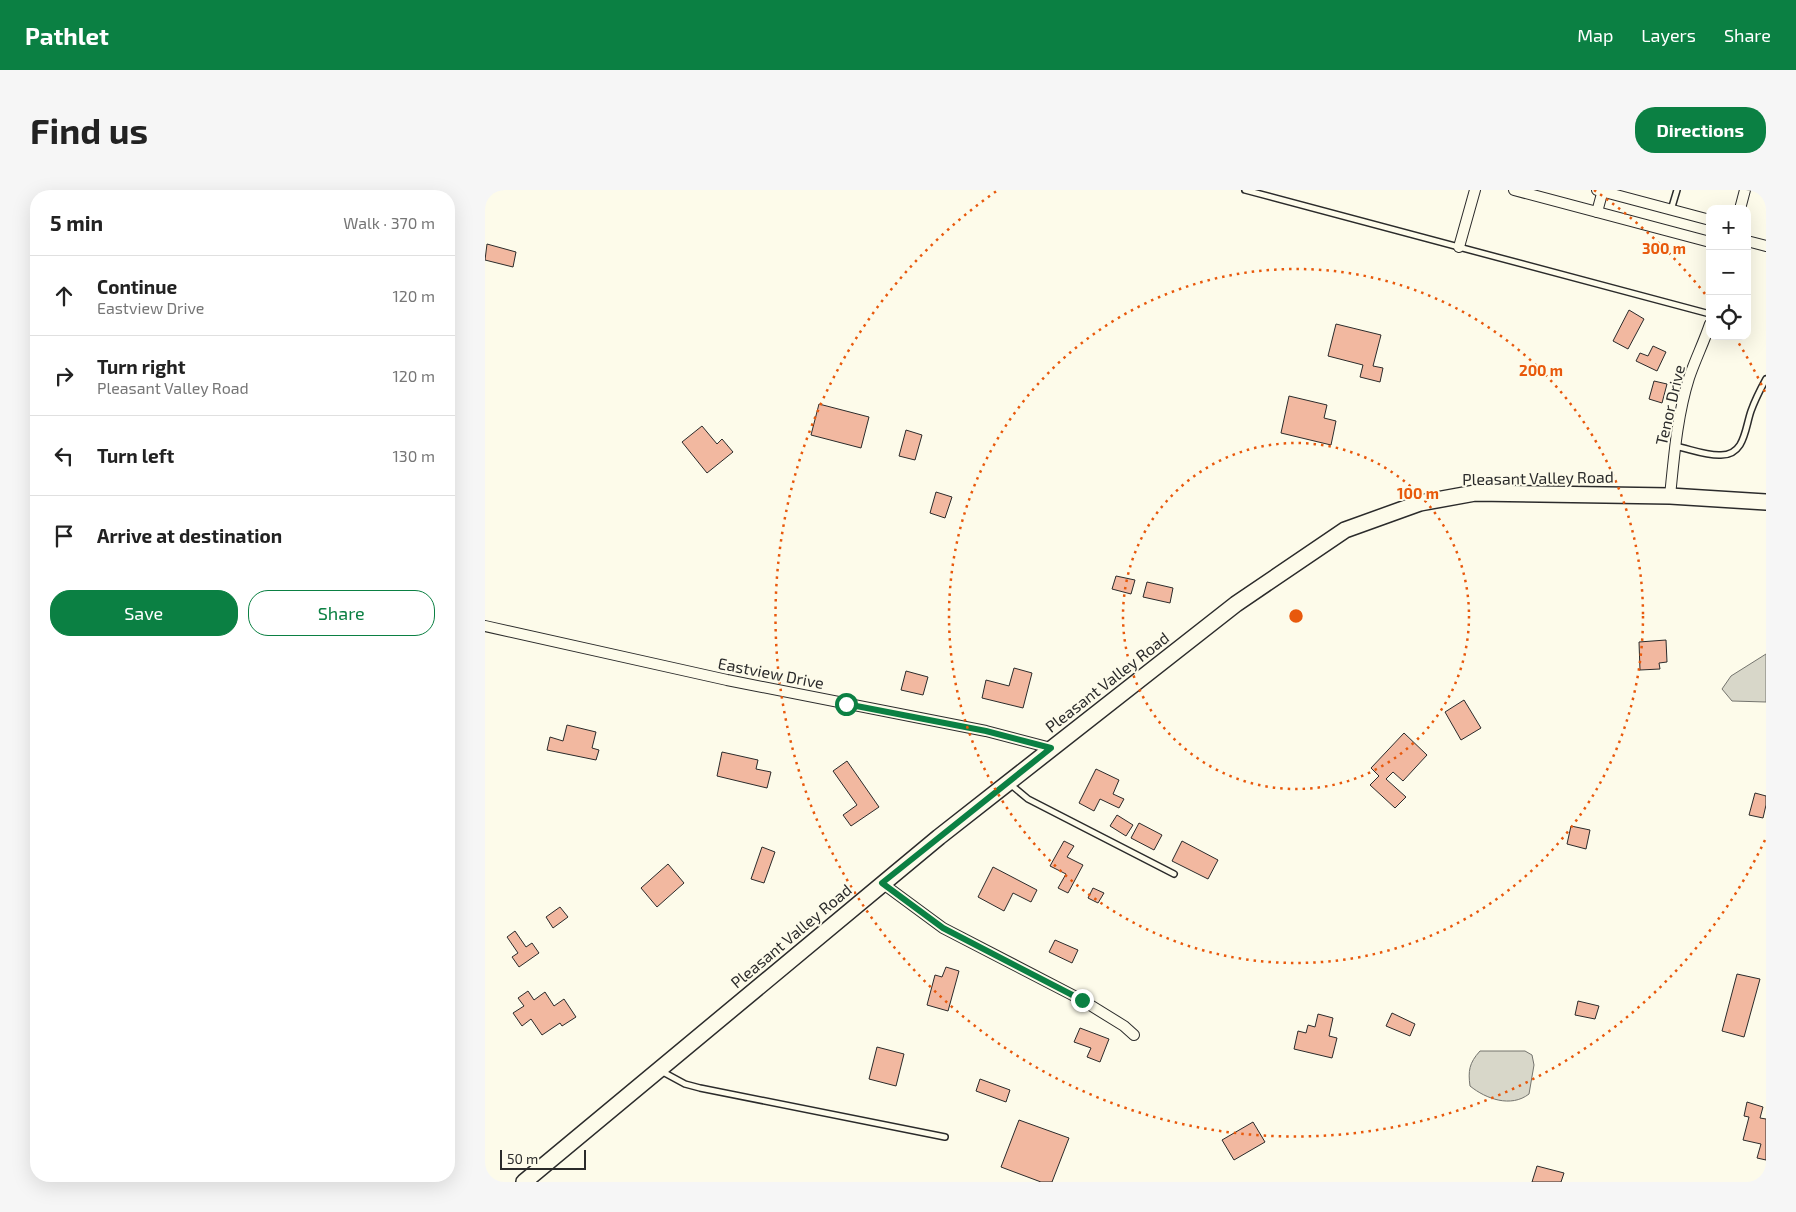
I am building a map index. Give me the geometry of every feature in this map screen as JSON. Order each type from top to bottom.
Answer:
[{"type":"street","points":[[1459,247],[1475,190]]},
{"type":"street","points":[[1513,190],[1706,241]]},
{"type":"street","points":[[1597,212],[1601,190],[1706,219]]},
{"type":"street","points":[[1741,205],[1745,190]]},
{"type":"street","points":[[1751,242],[1766,246]]},
{"type":"street","name":"Tenor Drive","points":[[1670,496],[1675,446],[1689,378],[1706,334]]},
{"type":"street","name":"Pleasant Valley Road","points":[[524,1182],[882,883],[1008,782],[1236,604],[1345,530],[1420,503],[1475,493],[1670,496],[1766,502]]},
{"type":"street","name":"Eastview Drive","points":[[485,626],[727,680],[986,731],[1051,748]]},
{"type":"street","points":[[882,883],[943,928],[1082,1000],[1124,1026],[1134,1035]]},
{"type":"lane","points":[[1245,190],[1706,313]]},
{"type":"lane","points":[[1671,210],[1677,190]]},
{"type":"lane","points":[[1675,446],[1719,456],[1738,449],[1743,442],[1755,400],[1766,379]]},
{"type":"lane","points":[[1008,782],[1028,798],[1174,874]]},
{"type":"lane","points":[[659,1069],[685,1084],[700,1088],[945,1137]]},
{"type":"shaded area","points":[[1766,654],[1766,702],[1732,701],[1722,689],[1731,676]]},
{"type":"shaded area","points":[[1480,1051],[1525,1051],[1532,1055],[1534,1065],[1529,1094],[1514,1100],[1499,1100],[1483,1095],[1470,1086],[1470,1067]]},
{"type":"building","points":[[487,244],[516,252],[513,267],[485,260]]},
{"type":"building","points":[[1629,310],[1644,319],[1628,349],[1613,341]]},
{"type":"building","points":[[1336,324],[1381,335],[1373,366],[1383,368],[1380,382],[1360,377],[1363,365],[1328,356]]},
{"type":"building","points":[[1653,346],[1666,352],[1657,371],[1636,361],[1640,353],[1648,356]]},
{"type":"building","points":[[1654,381],[1667,384],[1662,403],[1649,399]]},
{"type":"building","points":[[1289,396],[1327,405],[1324,418],[1336,421],[1331,445],[1281,433]]},
{"type":"building","points":[[819,404],[869,417],[861,448],[811,435]]},
{"type":"building","points":[[702,426],[717,444],[722,439],[733,452],[707,473],[682,442]]},
{"type":"building","points":[[906,430],[922,435],[915,460],[899,456]]},
{"type":"building","points":[[936,492],[952,497],[945,518],[930,513]]},
{"type":"building","points":[[1116,576],[1135,580],[1131,594],[1112,589]]},
{"type":"building","points":[[1147,582],[1173,588],[1170,603],[1143,597]]},
{"type":"building","points":[[1666,640],[1667,662],[1659,663],[1660,669],[1640,670],[1639,642]]},
{"type":"building","points":[[1014,668],[1032,673],[1023,708],[982,698],[986,680],[1009,686]]},
{"type":"building","points":[[906,671],[928,677],[923,695],[901,690]]},
{"type":"building","points":[[1464,700],[1481,728],[1461,740],[1445,712]]},
{"type":"building","points":[[567,725],[596,732],[592,748],[599,750],[596,760],[547,750],[550,737],[563,741]]},
{"type":"building","points":[[1404,733],[1427,755],[1403,781],[1393,772],[1386,779],[1406,797],[1395,808],[1370,785],[1379,776],[1371,768]]},
{"type":"building","points":[[722,752],[758,760],[756,769],[771,772],[767,788],[717,776]]},
{"type":"building","points":[[847,761],[879,807],[851,826],[843,815],[857,805],[833,771]]},
{"type":"building","points":[[1096,769],[1119,780],[1113,794],[1124,799],[1119,808],[1100,799],[1094,811],[1079,803]]},
{"type":"building","points":[[1755,793],[1766,796],[1763,818],[1749,815]]},
{"type":"building","points":[[1117,815],[1133,825],[1126,836],[1110,826]]},
{"type":"building","points":[[1139,823],[1162,835],[1154,850],[1131,838]]},
{"type":"building","points":[[1571,826],[1590,830],[1586,849],[1567,844]]},
{"type":"building","points":[[1064,841],[1074,846],[1067,857],[1083,865],[1068,893],[1058,888],[1066,874],[1050,866]]},
{"type":"building","points":[[1182,841],[1218,860],[1208,879],[1172,861]]},
{"type":"building","points":[[762,847],[775,852],[764,883],[751,879]]},
{"type":"building","points":[[668,864],[684,883],[657,907],[641,888]]},
{"type":"building","points":[[993,867],[1037,890],[1031,902],[1013,893],[1004,911],[978,897]]},
{"type":"building","points":[[1093,888],[1104,893],[1098,903],[1088,898]]},
{"type":"building","points":[[560,907],[568,917],[553,928],[546,917]]},
{"type":"building","points":[[515,931],[526,947],[532,943],[539,953],[519,967],[512,957],[518,953],[507,937]]},
{"type":"building","points":[[1055,940],[1078,950],[1072,963],[1049,952]]},
{"type":"building","points":[[946,967],[959,971],[948,1011],[927,1005],[935,975],[942,977]]},
{"type":"building","points":[[1737,974],[1760,979],[1744,1037],[1722,1031]]},
{"type":"building","points":[[528,991],[534,1000],[545,992],[554,1006],[564,999],[576,1017],[562,1026],[560,1023],[542,1035],[531,1019],[522,1026],[513,1013],[524,1006],[518,998]]},
{"type":"building","points":[[1578,1001],[1599,1006],[1595,1019],[1575,1015]]},
{"type":"building","points":[[1392,1013],[1415,1024],[1410,1036],[1386,1026]]},
{"type":"building","points":[[1318,1014],[1333,1018],[1329,1036],[1337,1038],[1332,1058],[1294,1049],[1298,1031],[1306,1033],[1308,1025],[1315,1027]]},
{"type":"building","points":[[1080,1028],[1109,1039],[1100,1062],[1087,1057],[1091,1048],[1074,1042]]},
{"type":"building","points":[[877,1047],[904,1054],[896,1086],[869,1079]]},
{"type":"building","points":[[980,1079],[1010,1090],[1006,1102],[976,1091]]},
{"type":"building","points":[[1747,1102],[1763,1107],[1760,1118],[1766,1119],[1766,1160],[1757,1158],[1761,1144],[1743,1140],[1749,1117],[1744,1116]]},
{"type":"building","points":[[1019,1120],[1069,1138],[1052,1182],[1041,1182],[1001,1167]]},
{"type":"building","points":[[1253,1122],[1265,1142],[1234,1160],[1222,1140]]},
{"type":"building","points":[[1537,1166],[1564,1173],[1561,1182],[1532,1182]]},
{"type":"route","points":[[846,704],[986,731],[1051,748],[882,883],[943,928],[1082,1000]]}]
